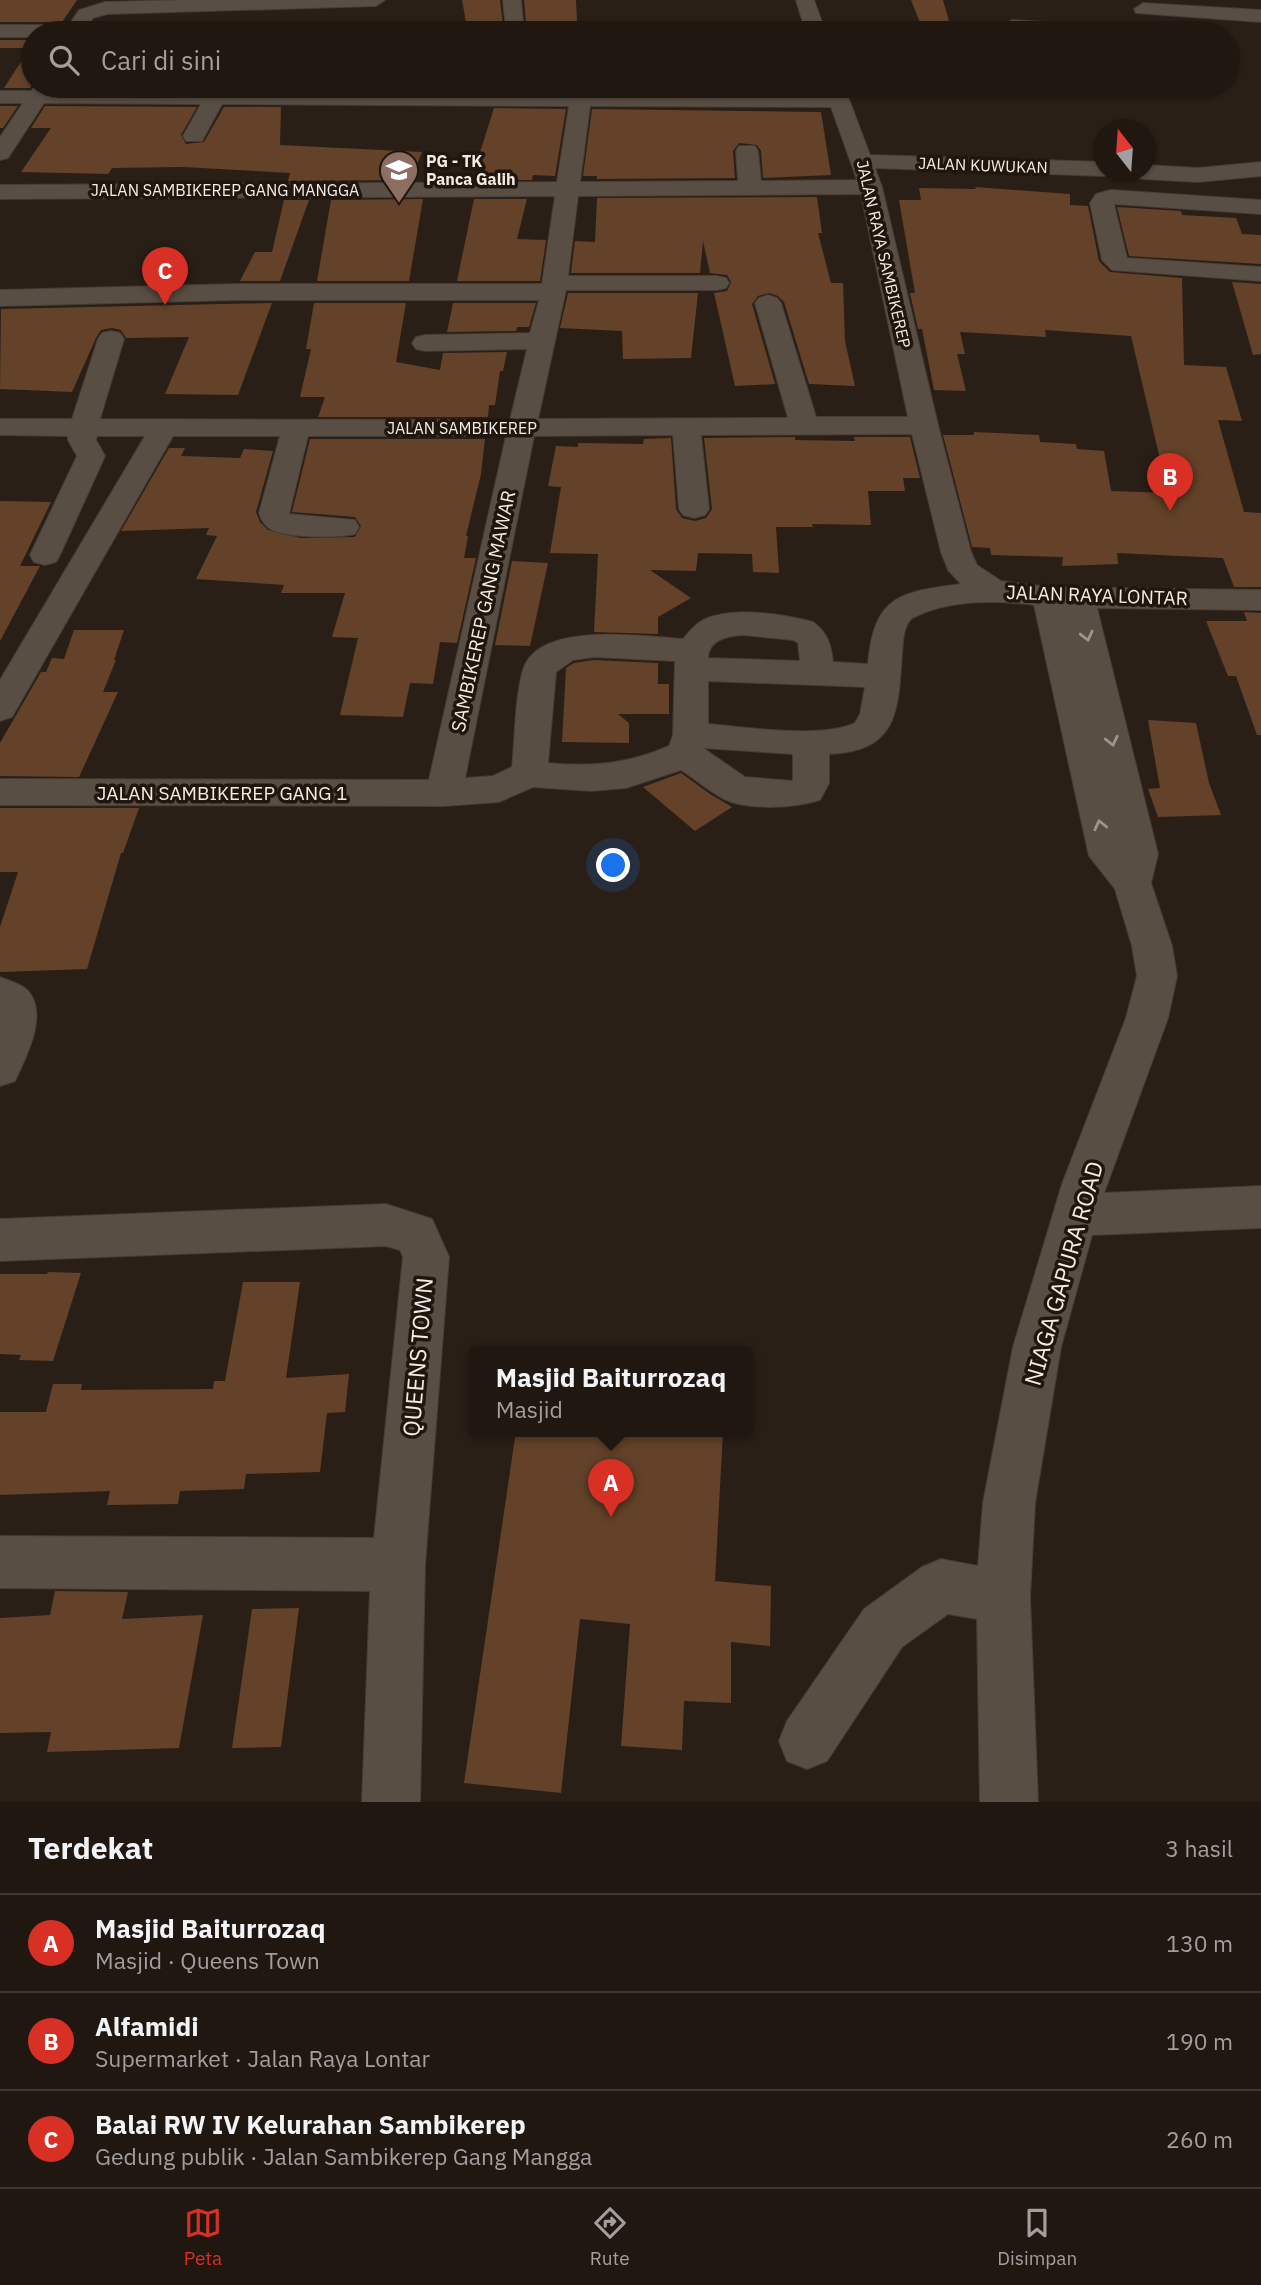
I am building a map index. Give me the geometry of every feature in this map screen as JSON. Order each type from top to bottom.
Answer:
[{"type":"street","points":[[81,21],[86,14],[105,8],[376,0]]},
{"type":"street","points":[[512,0],[515,21]]},
{"type":"street","points":[[805,0],[812,21]]},
{"type":"street","points":[[1241,0],[1261,1]]},
{"type":"street","points":[[1143,9],[1261,16]]},
{"type":"street","points":[[1109,11],[1110,21]]},
{"type":"street","points":[[0,31],[21,31]]},
{"type":"street","points":[[0,97],[21,94]]},
{"type":"street","points":[[0,153],[38,98]]},
{"type":"street","points":[[194,136],[215,98]]},
{"type":"street","points":[[577,98],[623,98]]},
{"type":"street","name":"JALAN RAYA SAMBIKEREP","points":[[839,98],[871,187],[924,425]]},
{"type":"street","name":"SAMBIKEREP GANG MAWAR","points":[[444,793],[554,287],[570,189],[580,99]]},
{"type":"street","points":[[747,150],[750,187]]},
{"type":"street","name":"JALAN KUWUKAN","points":[[863,161],[1093,169]]},
{"type":"street","points":[[1156,173],[1259,175]]},
{"type":"street","name":"JALAN SAMBIKEREP GANG MANGGA","points":[[0,192],[871,187]]},
{"type":"street","points":[[1261,207],[1111,197],[1104,199],[1102,203],[1114,260],[1121,265],[1261,274]]},
{"type":"street","points":[[0,298],[717,283]]},
{"type":"street","points":[[768,303],[804,425]]},
{"type":"street","points":[[45,555],[90,456],[82,440],[84,426],[111,339]]},
{"type":"street","points":[[425,343],[541,341]]},
{"type":"street","name":"JALAN SAMBIKEREP","points":[[0,427],[522,428],[924,425]]},
{"type":"street","name":"JALAN RAYA LONTAR","points":[[924,425],[956,552],[964,570],[976,581],[994,590],[1063,597],[1261,600]]},
{"type":"street","points":[[686,426],[694,509]]},
{"type":"street","points":[[0,709],[164,427]]},
{"type":"street","points":[[296,428],[274,513],[276,519],[284,524],[344,527]]},
{"type":"street","points":[[884,676],[818,673],[590,646],[565,650],[550,658],[540,669],[530,774],[612,779],[663,765],[687,745],[811,743],[858,739],[869,731],[876,719],[884,676],[890,627],[900,611],[924,602],[994,590]]},
{"type":"street","name":"NIAGA GAPURA ROAD","points":[[1009,1802],[1003,1597],[1009,1503],[1037,1347],[1084,1184],[1147,1018],[1157,976],[1152,946],[1132,883],[1108,856],[1063,597]]},
{"type":"street","points":[[687,745],[691,660],[706,633],[716,627],[731,624],[801,631],[810,636],[814,643],[818,673]]},
{"type":"street","points":[[687,745],[737,790],[795,794],[807,791],[811,783],[811,743]]},
{"type":"street","name":"JALAN SAMBIKEREP GANG 1","points":[[0,792],[444,793],[499,789],[530,774]]},
{"type":"street","points":[[0,994],[14,1002],[16,1020],[0,1068]]},
{"type":"street","points":[[1075,1215],[1261,1207]]},
{"type":"street","name":"QUEENS TOWN","points":[[7,1240],[386,1225],[416,1234],[426,1257],[398,1565],[391,1802]]},
{"type":"street","points":[[0,1562],[398,1565]]},
{"type":"street","points":[[807,1741],[883,1628],[941,1586],[1003,1597]]},
{"type":"building","points":[[0,0],[77,0],[63,21],[0,22]]},
{"type":"building","points":[[462,0],[500,0],[502,21],[466,21]]},
{"type":"building","points":[[524,0],[576,0],[577,21],[526,21]]},
{"type":"building","points":[[911,0],[943,0],[949,21],[919,21]]},
{"type":"building","points":[[0,40],[21,40],[21,48],[0,48]]},
{"type":"building","points":[[21,62],[21,88],[4,88]]},
{"type":"building","points":[[0,106],[18,106],[3,128],[0,128]]},
{"type":"building","points":[[45,106],[197,107],[181,135],[186,144],[204,142],[224,107],[281,107],[280,145],[422,152],[411,180],[288,181],[290,173],[183,167],[112,168],[108,174],[21,172],[51,128],[31,128]]},
{"type":"building","points":[[494,108],[566,109],[555,176],[533,175],[532,180],[477,180],[481,162],[477,162]]},
{"type":"building","points":[[592,109],[821,112],[831,175],[763,178],[761,151],[757,145],[739,143],[733,151],[735,178],[597,179],[597,176],[583,176]]},
{"type":"building","points":[[975,187],[1070,194],[1070,205],[1088,206],[1099,261],[1110,272],[1182,278],[1184,365],[1226,367],[1242,421],[1218,420],[1244,512],[1261,513],[1261,587],[1234,587],[1223,558],[1117,553],[1118,564],[1062,566],[1063,557],[991,555],[990,548],[972,547],[943,435],[974,435],[974,432],[1039,435],[1040,442],[1076,444],[1077,449],[1104,451],[1111,491],[1168,493],[1131,336],[1045,330],[1046,337],[960,332],[965,354],[957,354],[966,391],[934,390],[922,329],[918,329],[910,293],[915,293],[899,200],[921,200],[919,188],[976,189]]},
{"type":"building","points":[[817,197],[822,233],[818,233],[831,283],[843,283],[845,341],[855,386],[809,384],[784,302],[769,293],[758,296],[752,304],[775,384],[735,386],[714,293],[727,291],[731,282],[727,275],[710,273],[703,241],[700,273],[571,273],[575,241],[595,242],[597,198]]},
{"type":"building","points":[[423,199],[409,281],[317,281],[331,200]]},
{"type":"building","points":[[474,199],[527,199],[517,239],[546,240],[540,281],[457,281]]},
{"type":"building","points":[[284,200],[309,200],[280,281],[240,281],[255,252],[272,252]]},
{"type":"building","points":[[1117,207],[1236,218],[1242,234],[1261,235],[1261,264],[1129,256]]},
{"type":"building","points":[[1232,282],[1261,284],[1261,354],[1253,355]]},
{"type":"building","points":[[568,293],[698,293],[691,358],[623,359],[622,331],[560,328]]},
{"type":"building","points":[[272,303],[238,395],[165,394],[189,337],[126,338],[121,330],[112,328],[101,330],[96,338],[72,392],[0,389],[1,309]]},
{"type":"building","points":[[314,303],[406,303],[396,362],[440,370],[443,353],[507,352],[503,371],[500,371],[495,405],[489,405],[488,417],[318,417],[325,397],[300,397],[311,349],[306,349]]},
{"type":"building","points":[[453,303],[536,303],[529,327],[517,327],[516,331],[447,332]]},
{"type":"building","points":[[795,437],[795,440],[855,441],[854,437],[910,437],[920,478],[903,478],[905,491],[868,491],[871,525],[812,524],[813,527],[776,527],[779,573],[753,572],[752,554],[698,553],[696,571],[650,570],[691,598],[658,617],[658,634],[594,632],[598,554],[550,553],[561,487],[548,486],[556,446],[578,447],[578,443],[643,444],[644,439],[671,438],[676,509],[682,518],[695,521],[706,518],[712,509],[704,438]]},
{"type":"building","points":[[310,439],[485,439],[481,474],[466,536],[464,558],[476,558],[457,643],[440,642],[433,684],[410,683],[403,717],[340,715],[358,638],[332,637],[345,593],[281,593],[284,585],[196,579],[217,536],[206,535],[209,528],[121,531],[169,448],[185,448],[181,456],[240,458],[244,449],[273,451],[256,512],[260,522],[268,530],[301,538],[355,537],[361,526],[355,517],[292,512]]},
{"type":"building","points":[[0,501],[51,502],[20,566],[40,566],[0,641]]},
{"type":"building","points":[[512,561],[548,563],[530,646],[495,645]]},
{"type":"building","points":[[1244,612],[1261,613],[1261,735],[1257,735],[1236,676],[1228,676],[1206,621],[1247,621]]},
{"type":"building","points":[[74,630],[124,630],[103,692],[118,692],[79,777],[0,776],[0,743],[41,672],[46,672],[52,658],[64,659]]},
{"type":"building","points":[[594,660],[658,663],[658,684],[669,684],[669,714],[618,714],[629,723],[629,743],[562,742],[566,668],[574,663]]},
{"type":"building","points":[[1148,720],[1196,723],[1209,783],[1221,815],[1158,817],[1148,789],[1160,788]]},
{"type":"building","points":[[681,773],[732,807],[695,831],[643,787]]},
{"type":"building","points":[[0,808],[139,808],[121,853],[87,969],[0,972],[0,927],[18,872],[0,872]]},
{"type":"building","points":[[81,1273],[53,1361],[19,1360],[21,1355],[0,1354],[0,1274]]},
{"type":"building","points":[[243,1282],[300,1282],[286,1378],[349,1374],[345,1412],[327,1413],[320,1472],[246,1474],[244,1489],[180,1491],[178,1504],[107,1505],[110,1491],[0,1495],[0,1412],[46,1412],[53,1384],[82,1384],[81,1390],[213,1389],[214,1381],[225,1381]]},
{"type":"building","points":[[515,1437],[723,1437],[715,1581],[771,1586],[770,1646],[731,1642],[731,1703],[684,1701],[682,1750],[621,1746],[630,1624],[580,1619],[561,1793],[464,1783]]},
{"type":"building","points":[[55,1591],[128,1592],[122,1619],[203,1615],[179,1748],[47,1752],[51,1732],[0,1733],[0,1618],[50,1615]]},
{"type":"building","points":[[299,1608],[281,1747],[232,1748],[252,1609]]},
{"type":"place","name":"PG - TK Panca Galih","points":[[399,204]]},
{"type":"place","name":"Balai RW IV Kelurahan Sambikerep","points":[[165,305]]},
{"type":"place","name":"Alfamidi","points":[[1170,511]]},
{"type":"place","name":"Masjid Baiturrozaq","points":[[611,1517]]}]
